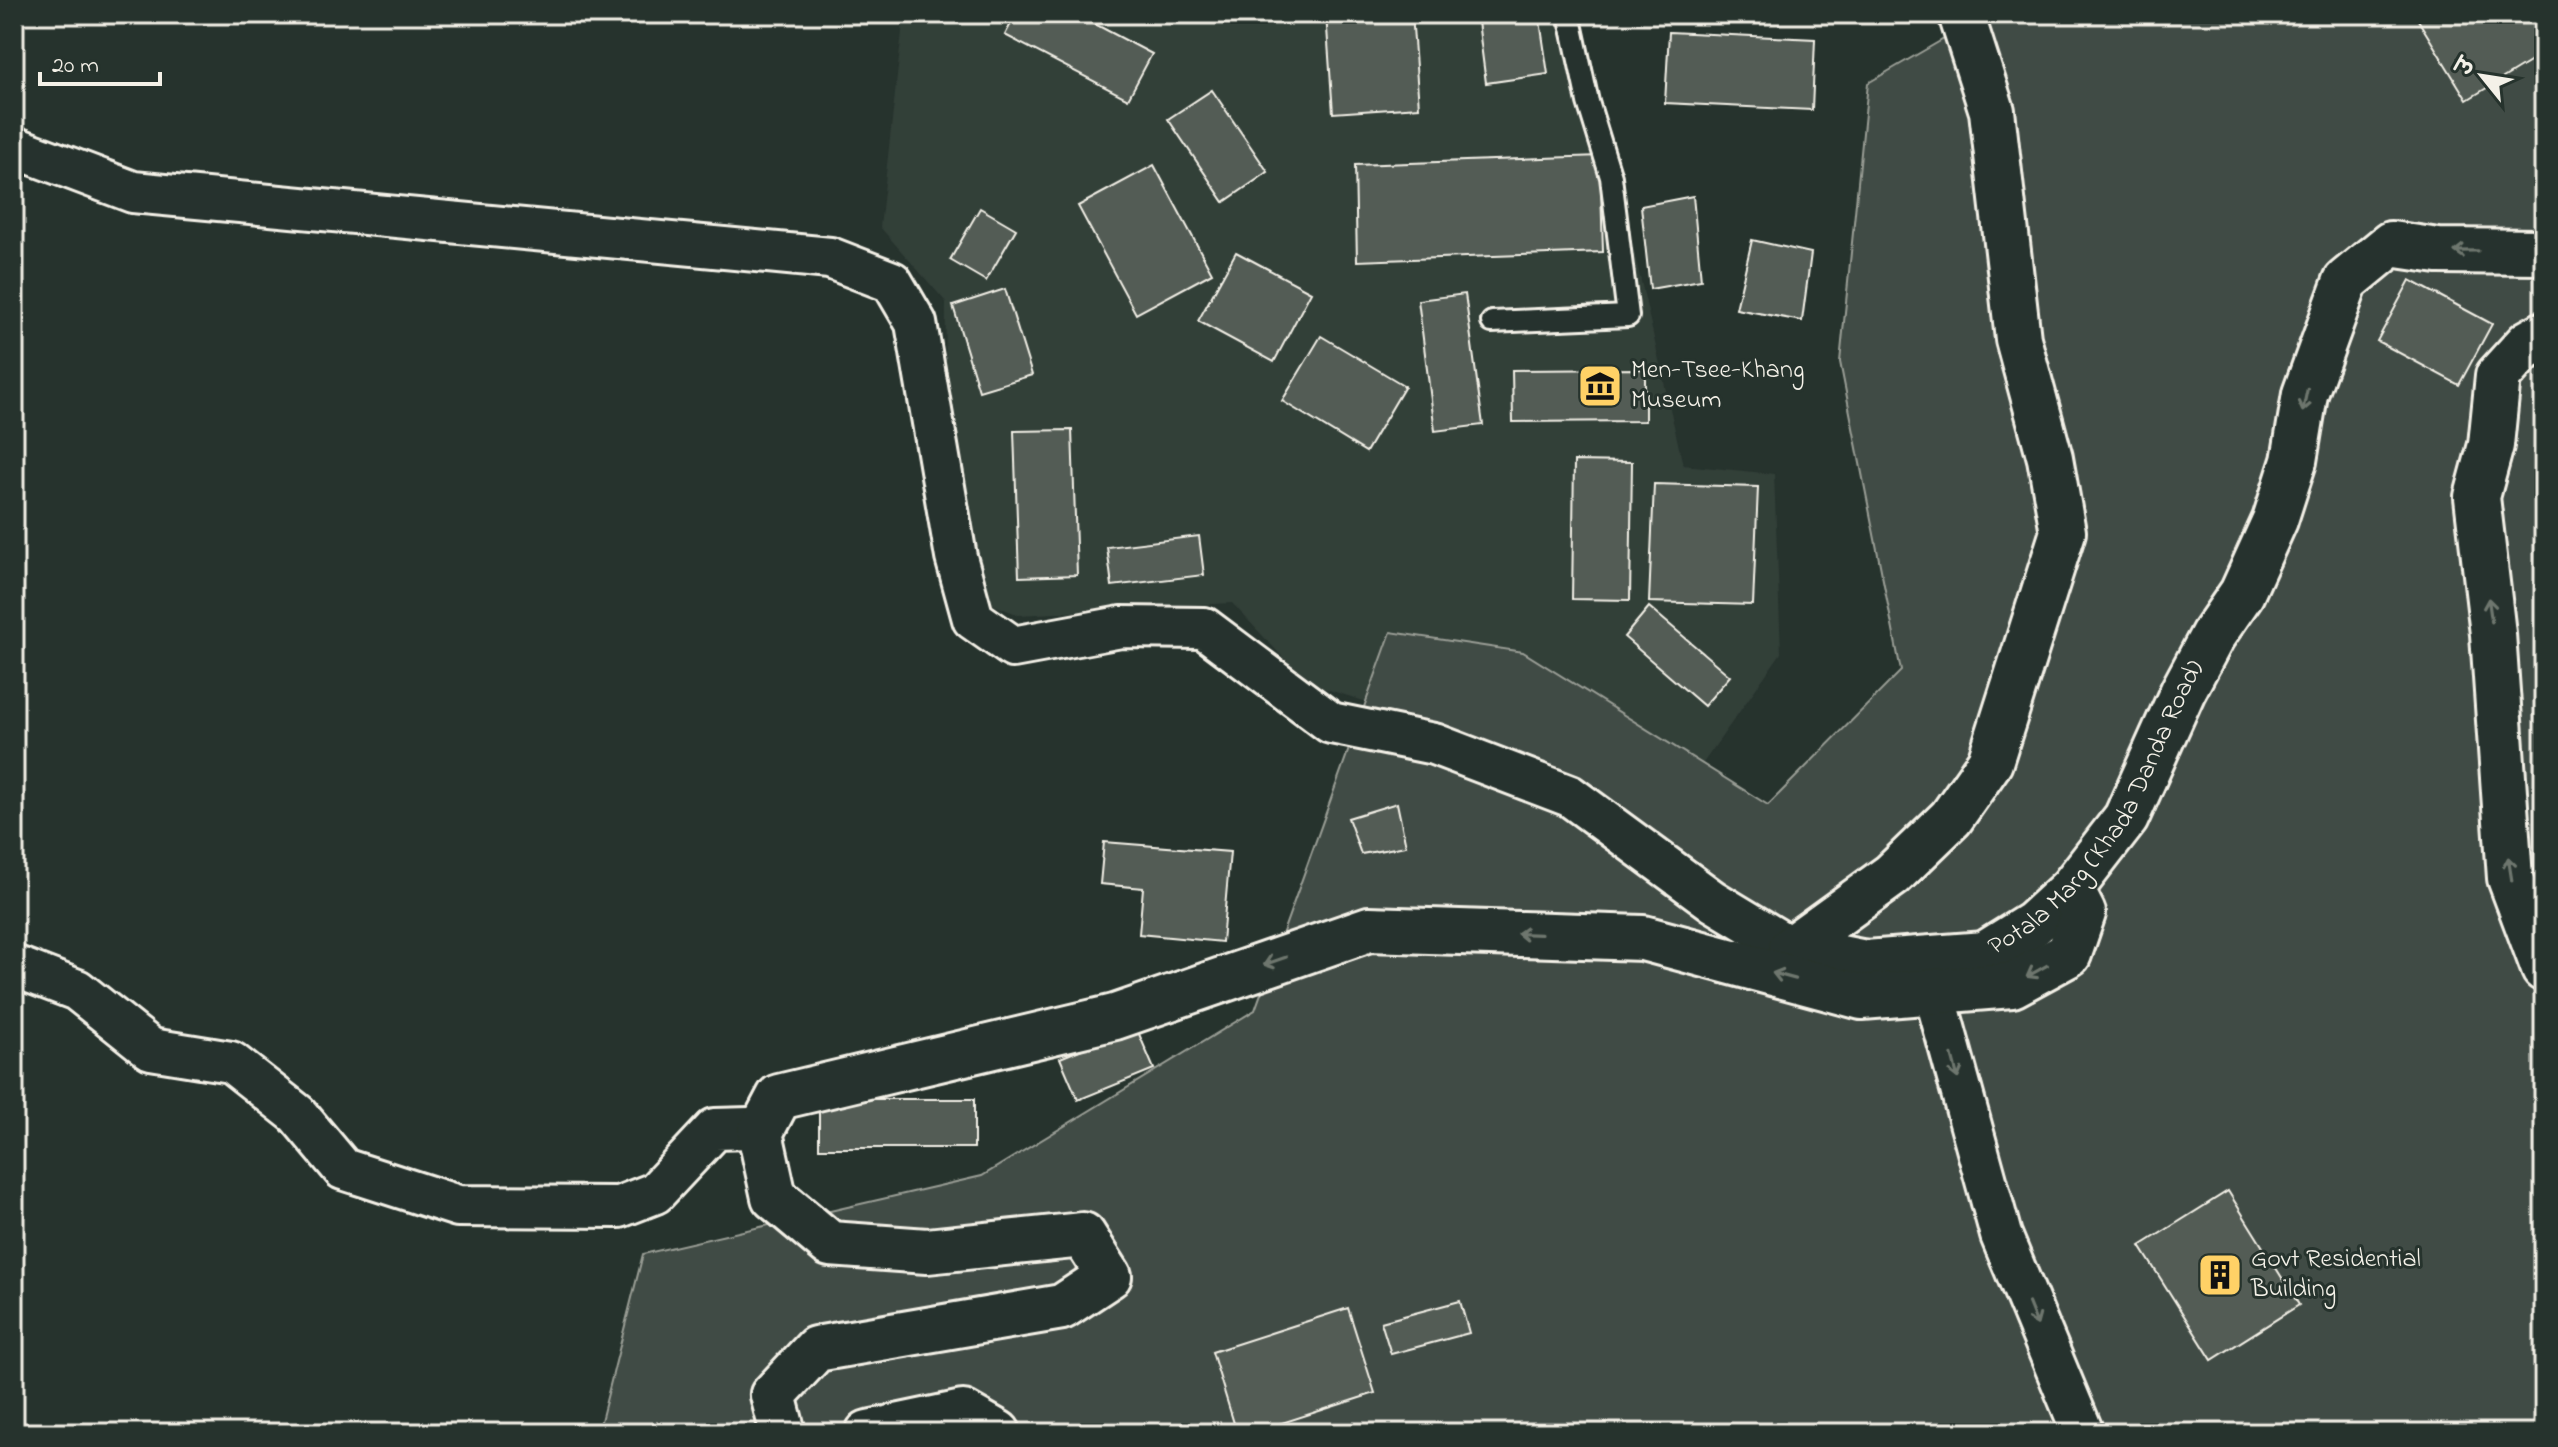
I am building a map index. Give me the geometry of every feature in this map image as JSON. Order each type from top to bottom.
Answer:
[{"type":"street","points":[[14,147],[133,192],[830,258],[892,282],[916,323],[956,557],[973,619],[1013,647],[1121,627],[1204,628],[1331,723],[1434,744],[1570,796],[1713,901],[1791,948],[1892,875],[1951,818],[1990,762],[2063,532],[2050,458],[2018,339],[1992,111],[1961,14]]},
{"type":"street","name":"Potala Marg (Khada Danda Road)","points":[[1791,948],[1866,963],[1985,954],[2033,924],[2071,889],[2126,818],[2183,691],[2213,635],[2242,593],[2275,520],[2294,461],[2305,394],[2346,281],[2391,244],[2438,251],[2544,252]]},
{"type":"street","points":[[2544,334],[2528,343],[2498,376],[2491,445],[2477,497],[2493,634],[2510,878],[2544,969]]},
{"type":"street","points":[[783,1433],[773,1395],[816,1349],[1062,1307],[1109,1276],[1083,1235],[927,1251],[830,1244],[774,1197],[760,1133],[779,1097],[1115,1017],[1369,929],[1643,938],[1862,997],[2012,985],[2069,954],[2083,913],[2071,889]]},
{"type":"street","points":[[14,966],[77,990],[151,1049],[231,1062],[297,1114],[343,1169],[458,1206],[619,1207],[655,1193],[715,1129],[750,1128],[760,1133]]},
{"type":"street","points":[[1934,991],[2001,1235],[2083,1433]]},
{"type":"street","points":[[868,1433],[963,1413],[998,1433]]},
{"type":"lane","points":[[1492,322],[1628,316],[1611,177],[1588,102],[1569,14]]},
{"type":"shaded area","points":[[904,14],[1569,14],[1610,146],[1683,465],[1774,474],[1781,653],[1662,821],[1500,744],[1307,683],[1232,603],[1019,615],[943,585],[946,302],[880,227]]},
{"type":"shaded area","points":[[1987,14],[2544,14],[2544,1433],[598,1433],[643,1254],[982,1176],[1255,1010],[1391,632],[1523,652],[1768,805],[1901,671],[1840,362],[1868,83]]},
{"type":"building","points":[[1016,14],[1076,14],[1152,54],[1128,99],[1005,35]]},
{"type":"building","points":[[1326,14],[1412,14],[1419,107],[1333,113]]},
{"type":"building","points":[[1477,14],[1539,14],[1548,74],[1486,83]]},
{"type":"building","points":[[2544,14],[2544,53],[2467,100],[2415,15]]},
{"type":"building","points":[[1669,32],[1815,39],[1812,110],[1665,103]]},
{"type":"building","points":[[1212,90],[1268,172],[1224,202],[1168,119]]},
{"type":"building","points":[[1600,156],[1603,252],[1357,261],[1355,165]]},
{"type":"building","points":[[1154,165],[1212,273],[1136,314],[1078,206]]},
{"type":"building","points":[[1693,196],[1701,280],[1650,289],[1641,206]]},
{"type":"building","points":[[980,208],[1016,229],[986,281],[950,260]]},
{"type":"building","points":[[1752,240],[1811,253],[1802,321],[1736,309]]},
{"type":"building","points":[[1236,252],[1311,292],[1274,362],[1198,321]]},
{"type":"building","points":[[2410,280],[2492,324],[2459,385],[2377,341]]},
{"type":"building","points":[[1005,289],[1032,375],[979,391],[953,306]]},
{"type":"building","points":[[1465,294],[1483,425],[1435,431],[1418,300]]},
{"type":"building","points":[[1321,336],[1405,386],[1366,452],[1282,401]]},
{"type":"building","points":[[1645,369],[1645,421],[1513,422],[1512,370]]},
{"type":"building","points":[[1072,430],[1077,575],[1019,577],[1014,431]]},
{"type":"building","points":[[1574,461],[1632,462],[1630,600],[1572,599]]},
{"type":"building","points":[[1654,484],[1758,487],[1753,605],[1649,602]]},
{"type":"building","points":[[1199,536],[1204,575],[1112,586],[1107,547]]},
{"type":"building","points":[[1649,607],[1730,676],[1704,706],[1624,637]]},
{"type":"building","points":[[1397,803],[1406,846],[1361,854],[1348,818]]},
{"type":"building","points":[[1104,842],[1230,852],[1222,942],[1139,934],[1143,888],[1100,884]]},
{"type":"building","points":[[1136,1027],[1154,1069],[1078,1100],[1060,1058]]},
{"type":"building","points":[[819,1099],[974,1099],[974,1148],[819,1148]]},
{"type":"building","name":"Govt Residential Building","points":[[2228,1191],[2299,1305],[2212,1360],[2140,1246]]},
{"type":"building","points":[[1460,1301],[1469,1333],[1391,1354],[1381,1322]]},
{"type":"building","points":[[1348,1308],[1375,1393],[1251,1433],[1237,1433],[1212,1352]]},
{"type":"place","name":"Men-Tsee-Khang Museum","points":[[1600,386]]},
{"type":"place","name":"Govt Residential Building","points":[[2220,1275]]}]
